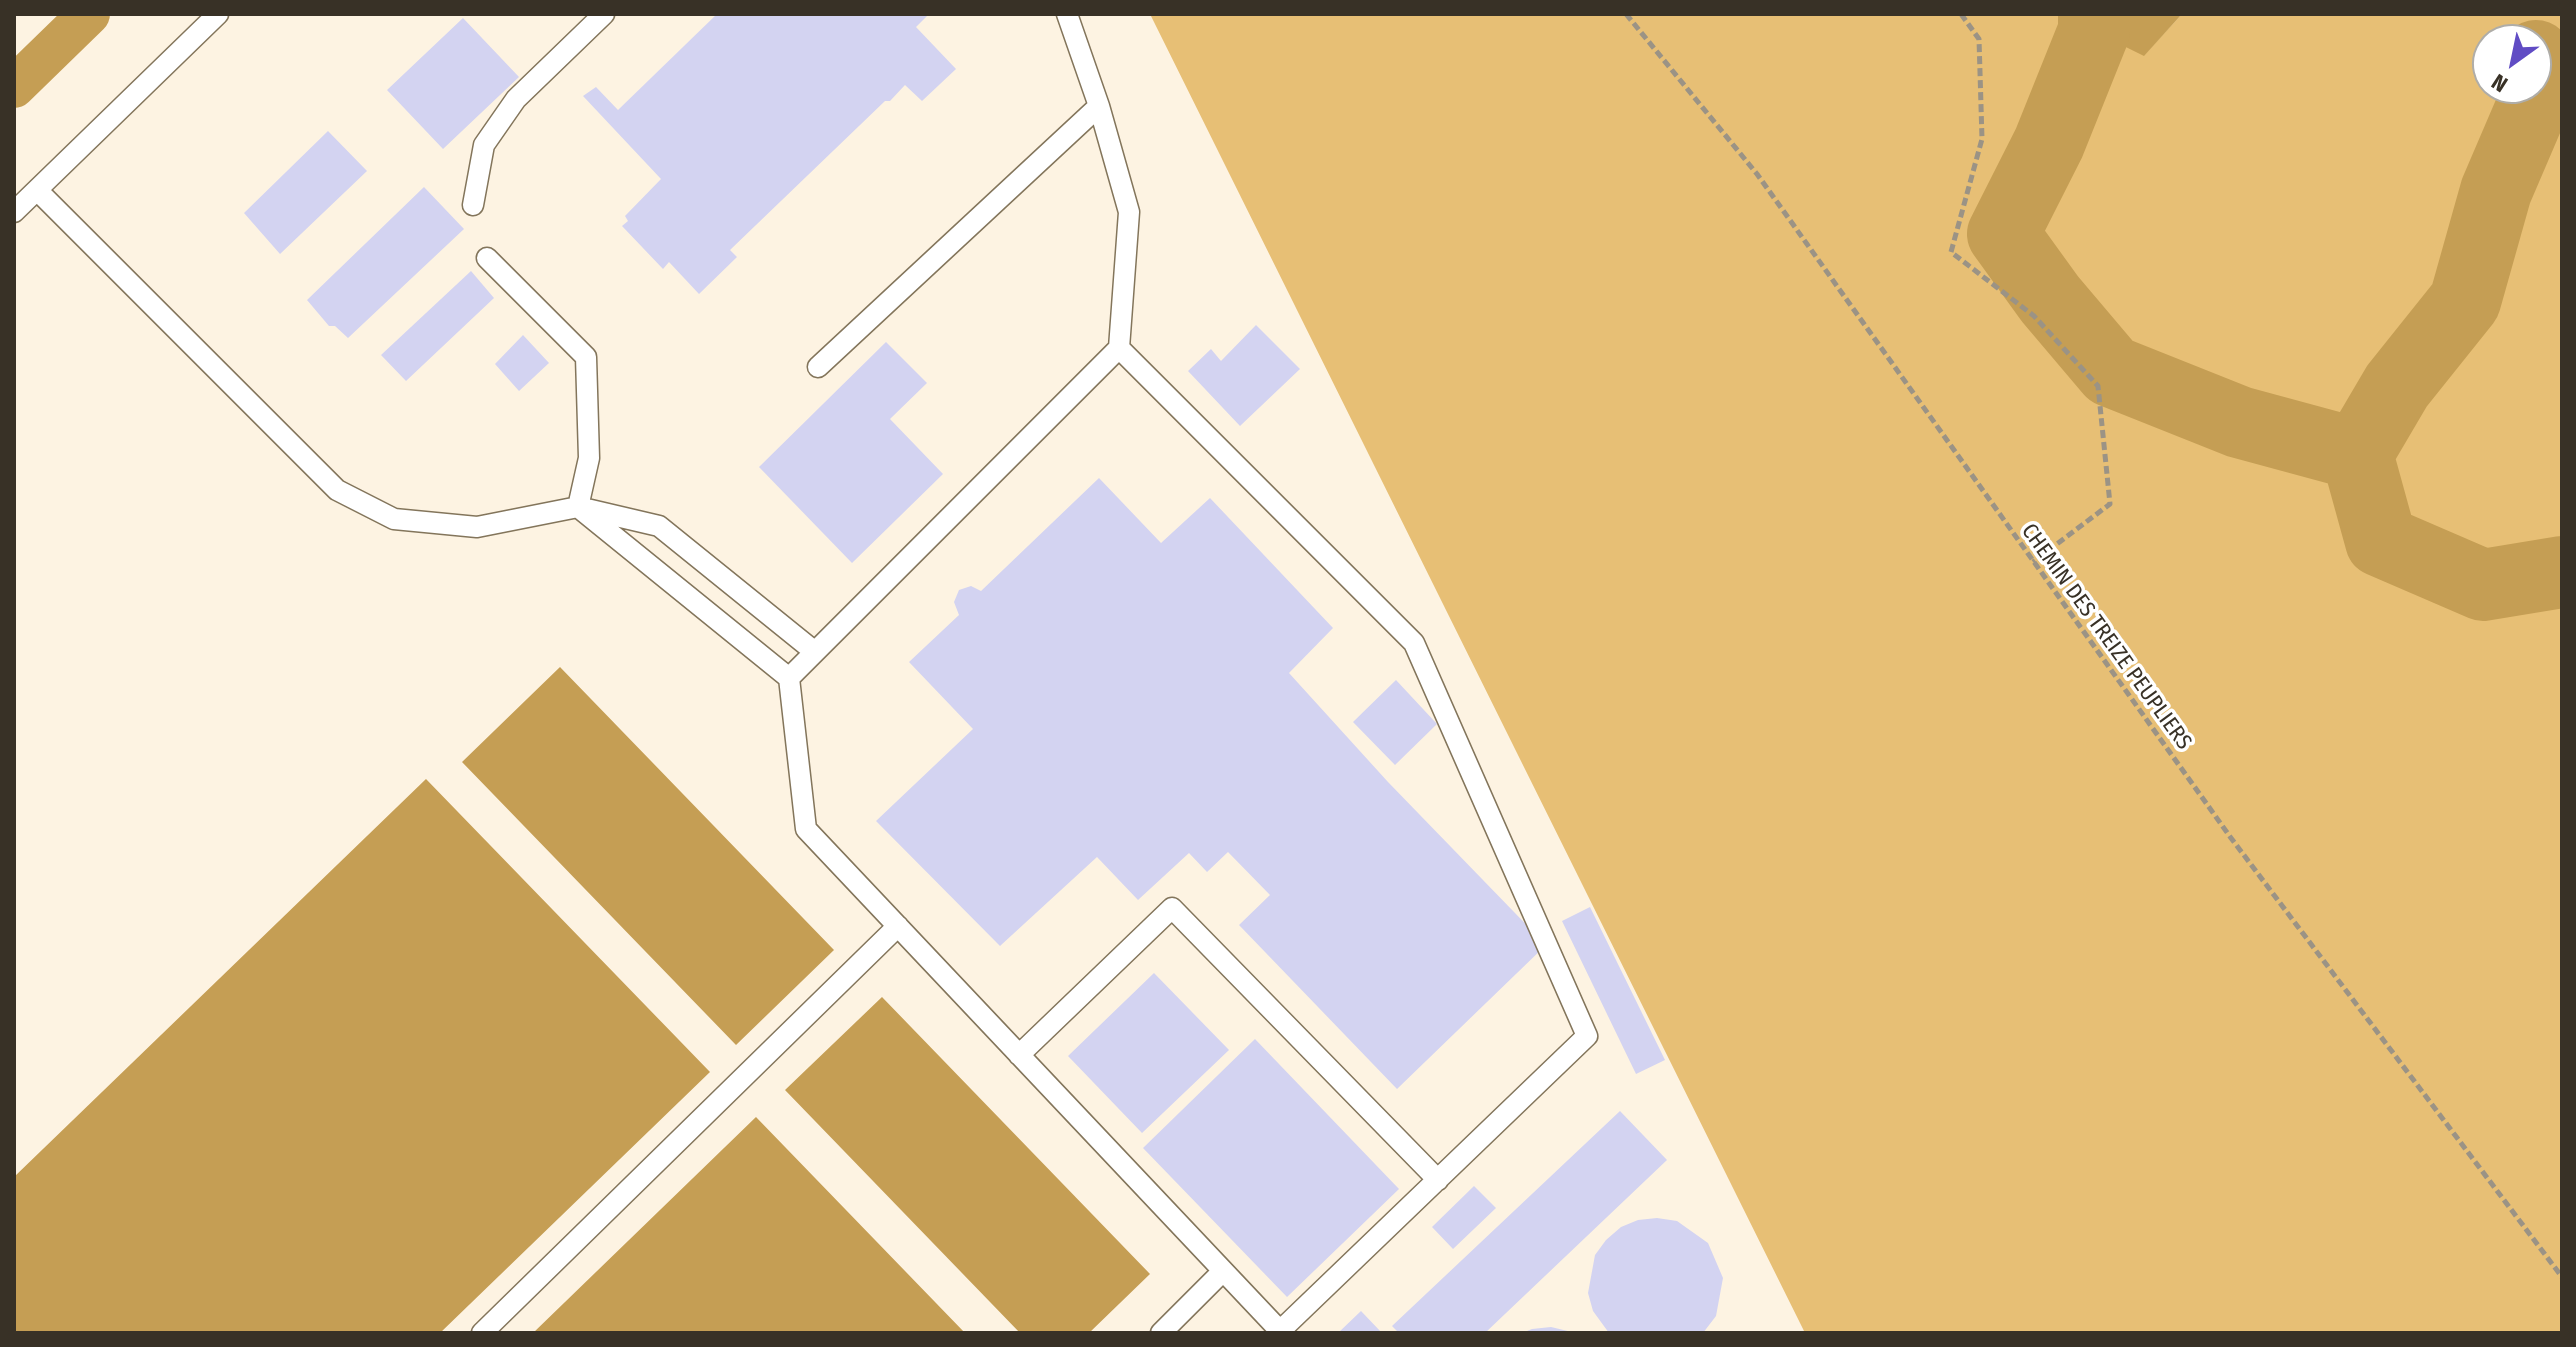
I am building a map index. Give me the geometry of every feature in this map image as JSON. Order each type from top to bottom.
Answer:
[{"type":"lane","points":[[14,212],[218,14]]},
{"type":"lane","points":[[473,205],[484,145],[516,99],[604,14]]},
{"type":"lane","points":[[789,678],[1119,348],[1129,212],[1099,106],[1067,14]]},
{"type":"lane","points":[[818,367],[1099,106]]},
{"type":"lane","points":[[37,190],[337,490],[394,519],[477,527],[578,507],[659,526],[815,652]]},
{"type":"lane","points":[[487,258],[586,357],[589,458],[578,507]]},
{"type":"lane","points":[[578,507],[789,678],[806,829],[1281,1332],[1587,1036],[1414,643],[1119,348]]},
{"type":"lane","points":[[1019,1055],[1172,908],[1438,1180]]},
{"type":"lane","points":[[482,1333],[898,926]]},
{"type":"lane","points":[[1161,1333],[1223,1271]]},
{"type":"path","name":"CHEMIN DES TREIZE PEUPLIERS","points":[[1626,14],[1757,174],[2231,838],[2562,1277]]},
{"type":"path","points":[[1961,14],[1979,39],[1982,139],[1951,252],[2034,316],[2098,386],[2110,504],[2033,562]]},
{"type":"shaded area","points":[[1150,14],[2059,14],[2144,55],[2182,14],[2562,14],[2562,1333],[1805,1333]]},
{"type":"shaded area","points":[[2059,14],[2182,14],[2144,56]]},
{"type":"shaded area","points":[[560,667],[834,950],[736,1045],[462,762]]},
{"type":"shaded area","points":[[426,779],[710,1072],[440,1333],[14,1333],[14,1177]]},
{"type":"shaded area","points":[[882,997],[1150,1274],[1089,1333],[1020,1333],[785,1090]]},
{"type":"shaded area","points":[[756,1117],[965,1333],[533,1333]]},
{"type":"building","points":[[717,14],[929,14],[916,27],[956,69],[922,101],[905,85],[890,101],[885,101],[730,250],[737,257],[699,294],[669,262],[663,269],[622,226],[628,221],[625,216],[661,179],[583,96],[596,87],[618,110]]},
{"type":"building","points":[[463,18],[519,77],[443,149],[387,90]]},
{"type":"building","points":[[328,131],[367,171],[280,254],[244,213]]},
{"type":"building","points":[[424,187],[464,229],[348,338],[335,326],[329,326],[307,300]]},
{"type":"building","points":[[471,271],[494,298],[406,381],[381,355]]},
{"type":"building","points":[[1256,325],[1300,369],[1240,426],[1188,371],[1211,349],[1221,361]]},
{"type":"building","points":[[523,335],[549,363],[519,391],[495,364]]},
{"type":"building","points":[[886,342],[927,383],[890,419],[943,474],[852,563],[759,467]]},
{"type":"building","points":[[1099,478],[1161,543],[1210,498],[1333,628],[1289,673],[1388,782],[1546,945],[1397,1089],[1239,925],[1270,895],[1228,852],[1207,872],[1189,853],[1138,900],[1097,857],[1000,946],[876,821],[973,729],[909,662],[959,615],[954,602],[959,590],[971,586],[981,591]]},
{"type":"building","points":[[1396,680],[1437,724],[1395,765],[1353,722]]},
{"type":"building","points":[[1590,907],[1665,1060],[1636,1074],[1562,921]]},
{"type":"building","points":[[1154,973],[1229,1050],[1142,1133],[1068,1056]]},
{"type":"building","points":[[1255,1039],[1399,1189],[1287,1297],[1143,1148]]},
{"type":"building","points":[[1620,1111],[1667,1160],[1485,1333],[1399,1333],[1392,1326]]},
{"type":"building","points":[[1474,1186],[1496,1208],[1453,1249],[1432,1227]]},
{"type":"building","points":[[1657,1218],[1677,1221],[1708,1243],[1723,1278],[1716,1316],[1703,1333],[1609,1333],[1593,1311],[1588,1293],[1595,1255],[1621,1227],[1638,1220]]},
{"type":"building","points":[[1361,1311],[1382,1333],[1338,1333]]},
{"type":"building","points":[[1551,1327],[1576,1333],[1522,1333],[1532,1329]]},
{"type":"waterway","points":[[14,87],[89,14]]},
{"type":"waterway","points":[[2094,14],[2094,31],[2049,143],[2003,234],[2050,299],[2111,371],[2239,422],[2357,454],[2381,541],[2483,585],[2562,572]]},
{"type":"waterway","points":[[2357,454],[2397,386],[2465,301],[2496,191],[2533,104]]}]
